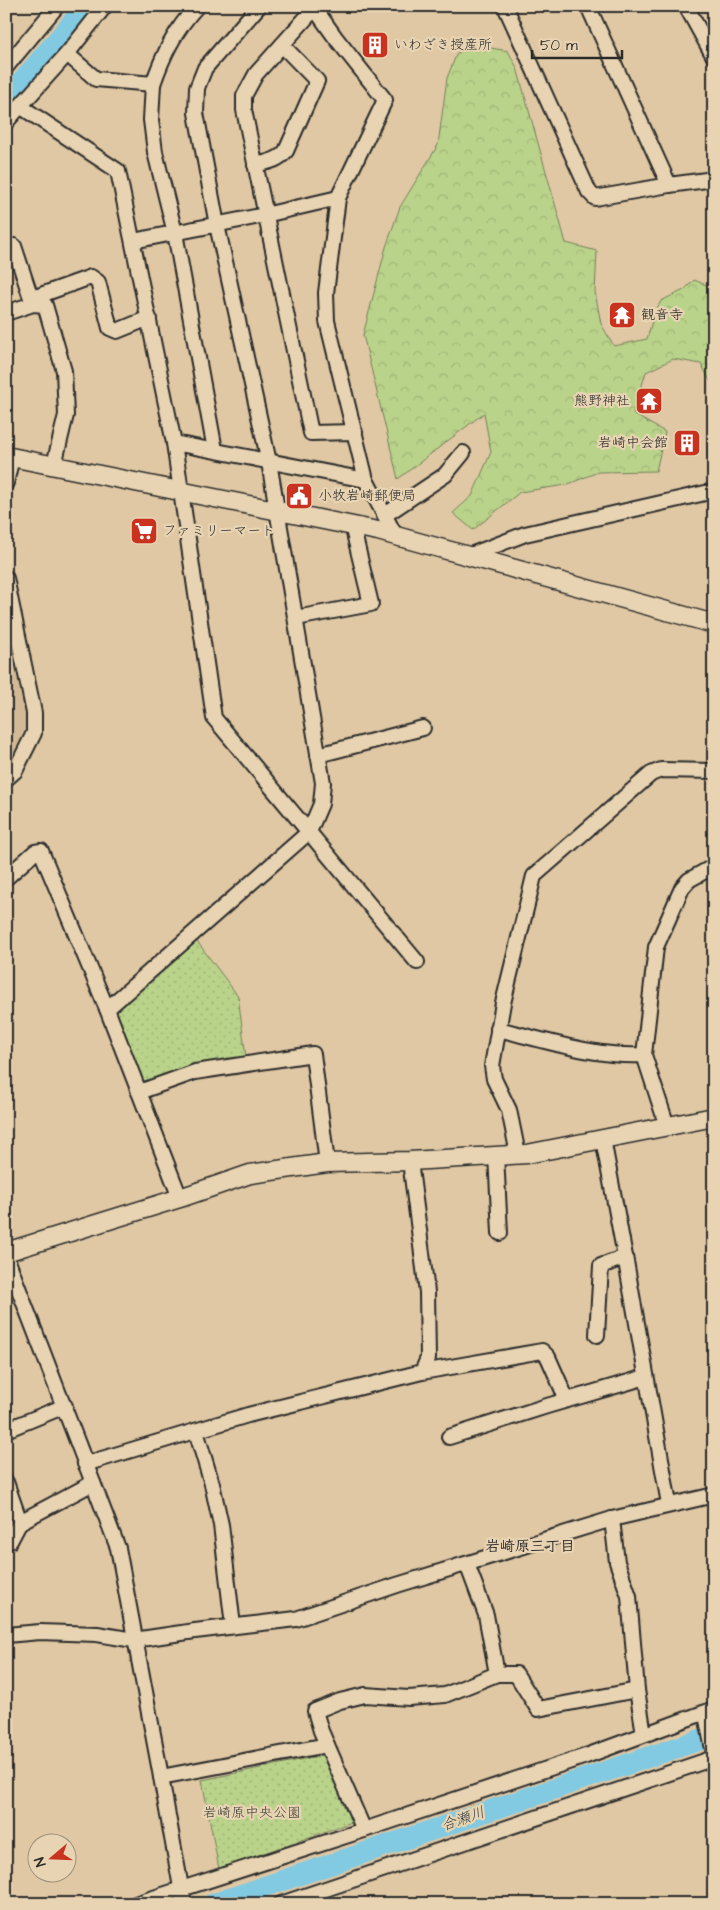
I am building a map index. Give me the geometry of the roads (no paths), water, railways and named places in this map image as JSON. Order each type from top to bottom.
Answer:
[{"type":"street","points":[[6,66],[57,6]]},
{"type":"street","points":[[6,122],[67,54],[105,6]]},
{"type":"street","points":[[197,6],[184,19],[161,59],[153,84],[151,120],[155,152],[175,233],[215,450]]},
{"type":"street","points":[[107,1009],[309,832],[321,804],[324,783],[268,462],[217,225],[196,113],[197,88],[205,68],[259,6]]},
{"type":"street","points":[[505,6],[589,192],[595,198],[714,178]]},
{"type":"street","points":[[588,6],[669,185]]},
{"type":"street","points":[[686,6],[714,57]]},
{"type":"street","points":[[354,432],[311,433],[244,110],[244,96],[256,74],[314,7],[335,37],[385,100],[338,198],[326,293],[327,321],[366,480],[394,535]]},
{"type":"street","points":[[255,165],[275,160],[286,151],[317,81],[282,45]]},
{"type":"street","points":[[67,54],[96,79],[153,84]]},
{"type":"street","points":[[20,106],[118,171],[174,443],[214,718],[417,962]]},
{"type":"street","points":[[133,241],[265,215],[338,198]]},
{"type":"street","points":[[14,246],[34,304]]},
{"type":"street","points":[[34,304],[38,296],[91,277],[98,282],[112,330],[117,331],[149,318]]},
{"type":"street","points":[[6,313],[34,304],[44,305],[64,371],[66,415],[54,466]]},
{"type":"street","points":[[174,443],[366,480]]},
{"type":"street","points":[[385,515],[445,475],[462,454]]},
{"type":"street","points":[[6,483],[9,456],[394,535],[714,624]]},
{"type":"street","points":[[468,556],[525,534],[714,491]]},
{"type":"street","points":[[296,618],[371,604],[352,525]]},
{"type":"street","points":[[6,578],[34,713],[34,733],[15,771],[6,779]]},
{"type":"street","points":[[318,756],[423,728]]},
{"type":"street","points":[[518,1154],[509,1110],[494,1079],[492,1066],[503,1003],[534,876],[540,868],[651,774],[661,770],[714,771]]},
{"type":"street","points":[[6,878],[35,852],[40,852],[107,1009],[180,1198]]},
{"type":"street","points":[[667,1126],[644,1055],[656,947],[682,888],[689,880],[714,866]]},
{"type":"street","points":[[498,1029],[578,1048],[624,1056],[644,1055]]},
{"type":"street","points":[[139,1092],[195,1072],[313,1054],[327,1163]]},
{"type":"street","points":[[6,1252],[180,1198],[250,1174],[327,1163],[410,1161],[518,1154],[714,1117]]},
{"type":"street","points":[[603,1139],[669,1504]]},
{"type":"street","points":[[496,1155],[500,1233]]},
{"type":"street","points":[[410,1161],[427,1292],[428,1358],[422,1372]]},
{"type":"street","points":[[6,1256],[118,1548],[134,1640],[162,1777],[184,1904]]},
{"type":"street","points":[[597,1335],[601,1266],[625,1257]]},
{"type":"street","points":[[85,1464],[248,1415],[422,1372],[542,1352],[548,1357],[568,1400]]},
{"type":"street","points":[[449,1437],[646,1378]]},
{"type":"street","points":[[6,1430],[65,1406]]},
{"type":"street","points":[[196,1431],[212,1484],[221,1525],[233,1626]]},
{"type":"street","points":[[6,1482],[8,1499],[20,1522]]},
{"type":"street","points":[[10,1541],[20,1522],[93,1483]]},
{"type":"street","points":[[6,1635],[40,1632],[97,1634],[134,1640],[296,1619],[612,1519],[669,1504],[714,1495]]},
{"type":"street","points":[[612,1519],[616,1562],[629,1596],[637,1690],[644,1734]]},
{"type":"street","points":[[467,1564],[486,1615],[497,1674]]},
{"type":"street","points":[[364,1830],[327,1745],[315,1711],[340,1701],[365,1695],[409,1698],[445,1695],[497,1674],[516,1674],[538,1709],[637,1690]]},
{"type":"street","points":[[135,1904],[364,1830],[644,1734],[710,1715],[714,1754]]},
{"type":"street","points":[[162,1777],[327,1745]]},
{"type":"street","points":[[282,1904],[714,1758]]},
{"type":"waterway","points":[[6,100],[86,6]]},
{"type":"waterway","name":"合瀬川","points":[[213,1904],[714,1735]]},
{"type":"place","name":"いわざき授産所","points":[[375,45]]},
{"type":"place","name":"観音寺","points":[[622,315]]},
{"type":"place","name":"熊野神社","points":[[649,401]]},
{"type":"place","name":"岩崎中会館","points":[[687,443]]},
{"type":"place","name":"小牧岩崎郵便局","points":[[299,496]]},
{"type":"place","name":"ファミリーマート","points":[[144,531]]},
{"type":"district","name":"岩崎原三丁目","points":[[530,1546]]},
{"type":"park label","name":"岩崎原中央公園","points":[[252,1813]]}]
